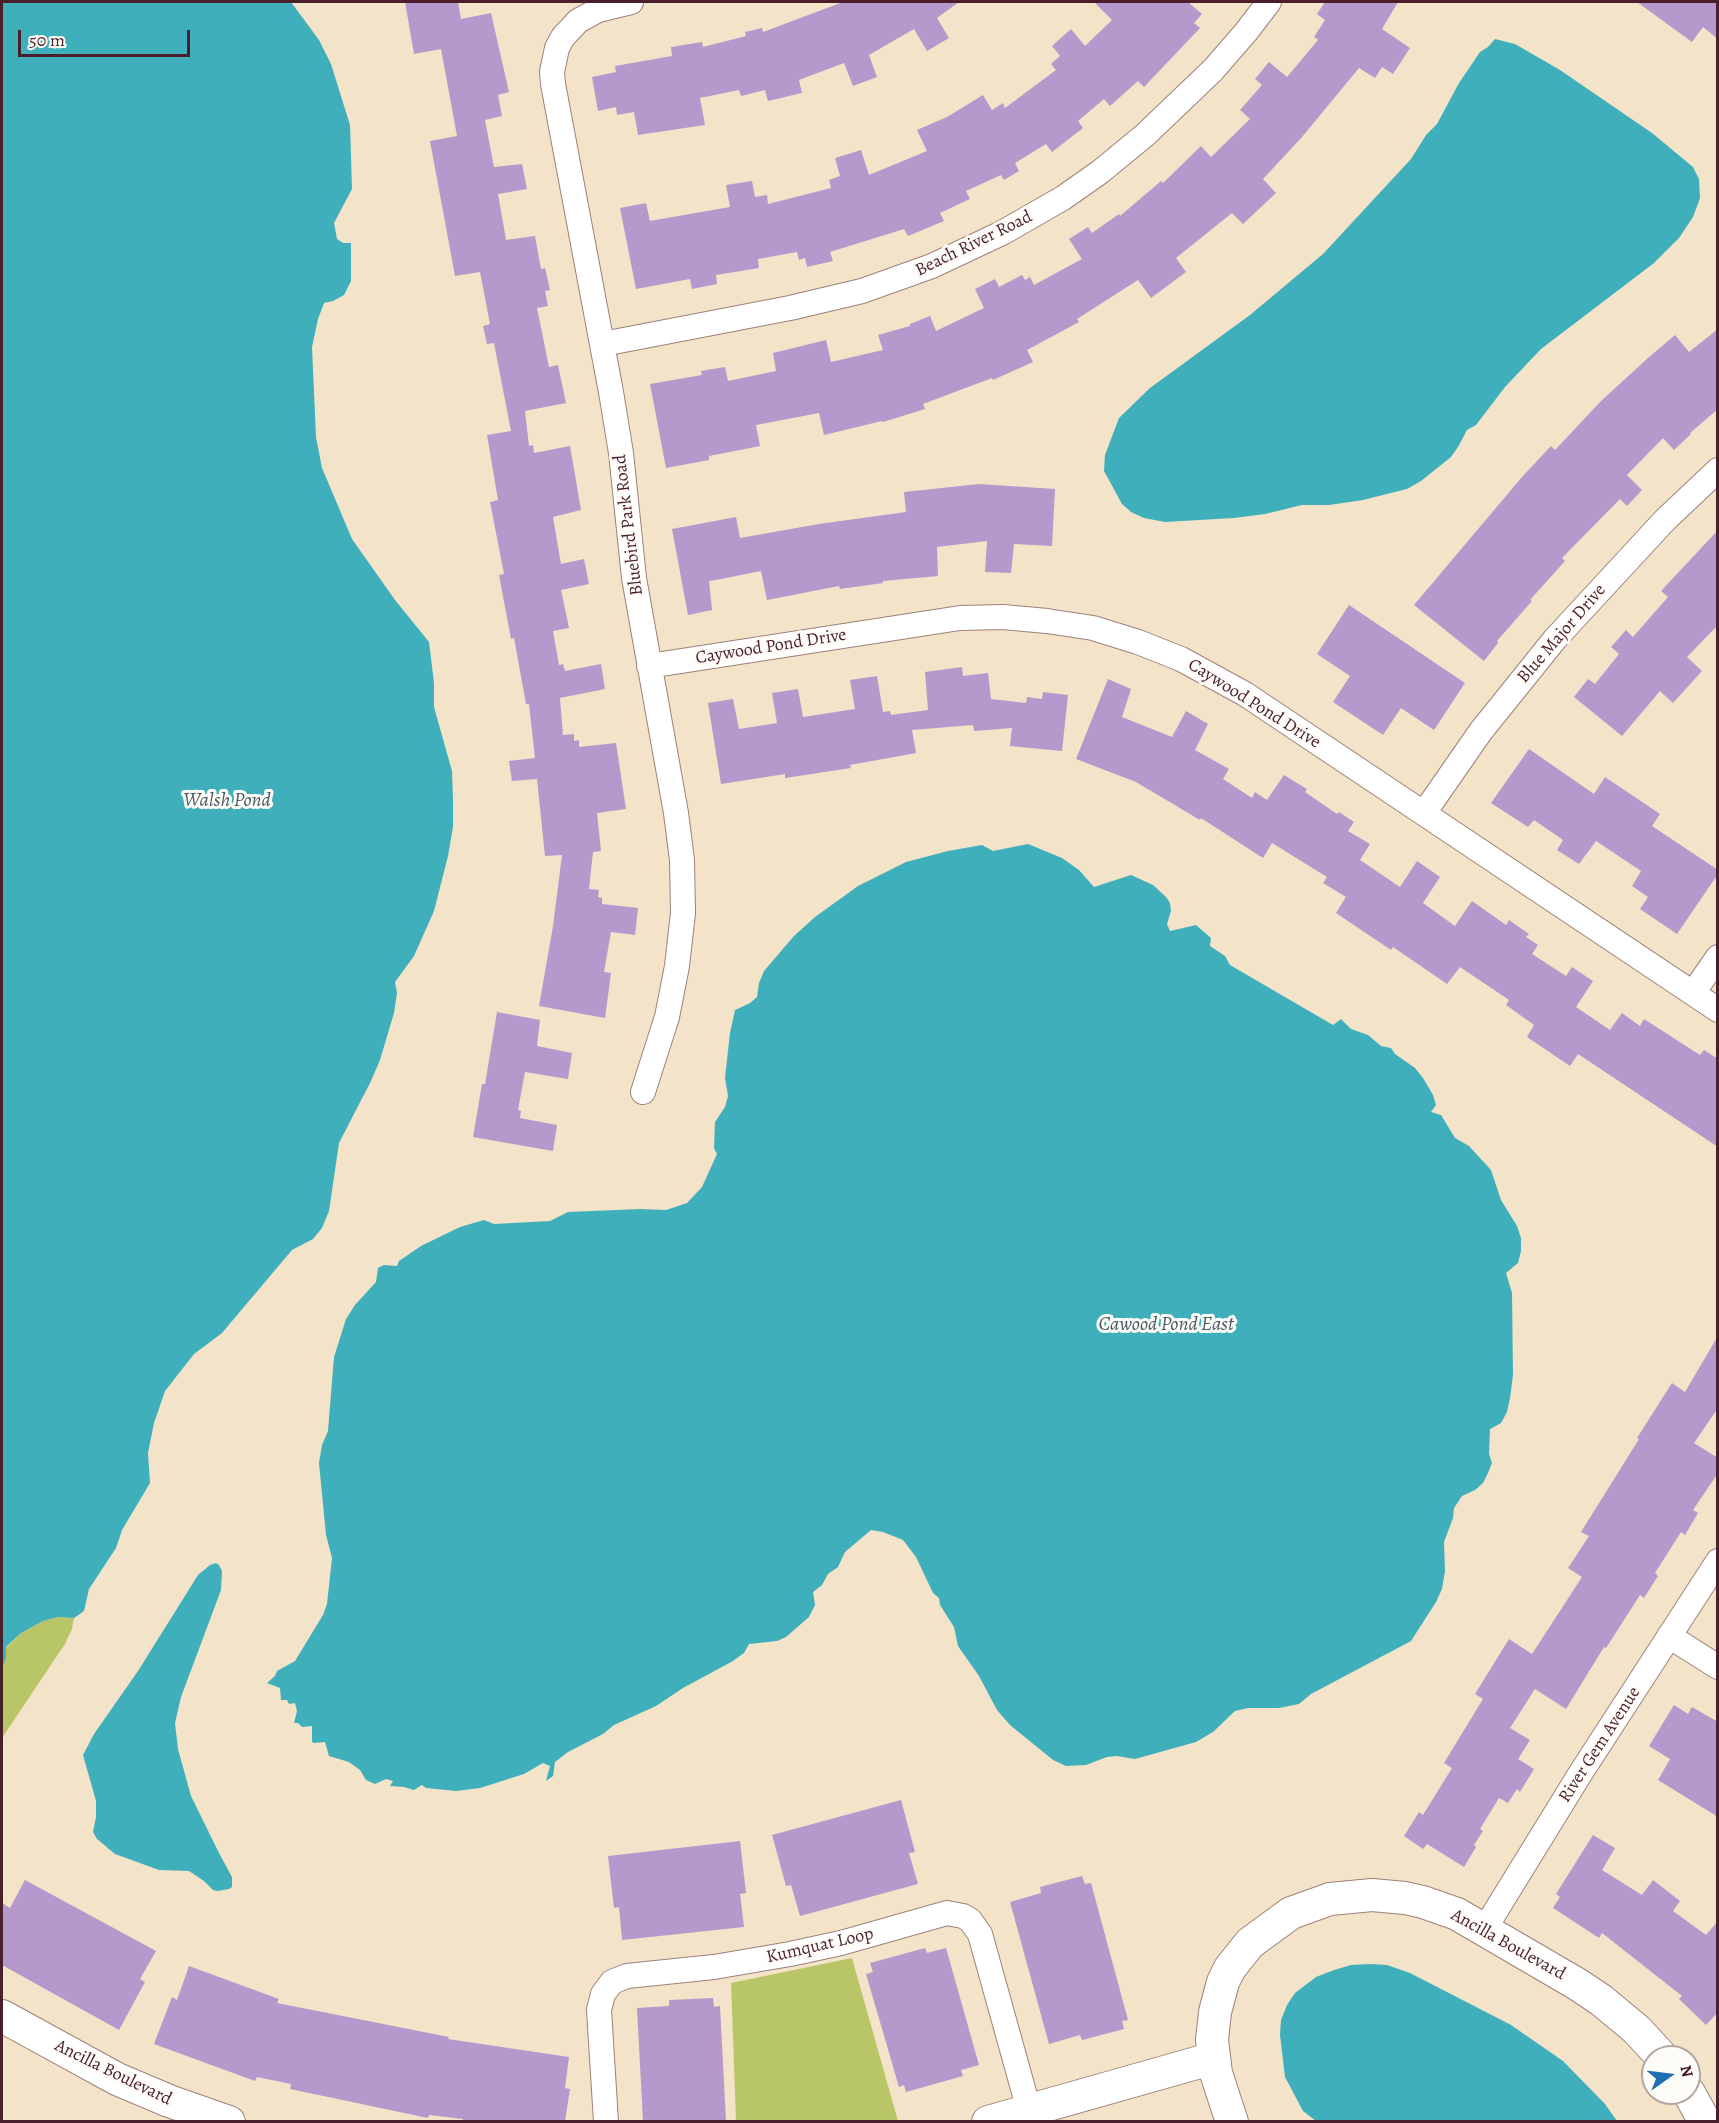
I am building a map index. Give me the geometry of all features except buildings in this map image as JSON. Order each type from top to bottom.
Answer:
[{"type":"street","name":"Bluebird Park Road","points":[[632,2],[598,10],[578,21],[560,42],[552,72],[603,344],[621,453],[634,578],[680,836],[684,896],[681,940],[667,1017],[643,1092]]},
{"type":"street","name":"Beach River Road","points":[[603,344],[790,308],[862,291],[932,266],[1002,233],[1072,192],[1145,135],[1213,70],[1269,2]]},
{"type":"street","name":"Blue Major Drive","points":[[1424,813],[1481,731],[1554,639],[1665,520],[1718,470]]},
{"type":"street","name":"Caywood Pond Drive","points":[[649,666],[960,618],[1024,618],[1093,628],[1160,649],[1203,669],[1245,694],[1718,1010]]},
{"type":"street","points":[[1693,993],[1718,957]]},
{"type":"street","name":"River Gem Avenue","points":[[1484,1930],[1718,1561]]},
{"type":"street","points":[[1669,1636],[1718,1667]]},
{"type":"street","name":"Ancilla Boulevard","points":[[1232,2121],[1220,2090],[1212,2040],[1215,2012],[1223,1982],[1230,1968],[1250,1943],[1291,1913],[1330,1899],[1353,1896],[1390,1896],[1423,1902],[1457,1914],[1601,2000],[1636,2029],[1651,2045]]},
{"type":"street","name":"Kumquat Loop","points":[[606,2121],[599,2010],[603,1994],[612,1982],[627,1976],[732,1964],[790,1954],[947,1913],[970,1920],[980,1934],[1029,2110]]},
{"type":"street","name":"Ancilla Boulevard","points":[[2,2016],[117,2079],[168,2101],[229,2121]]},
{"type":"street","points":[[988,2121],[1214,2058]]},
{"type":"street","points":[[1696,2105],[1705,2121]]},
{"type":"green space","points":[[58,1617],[74,1618],[72,1629],[65,1644],[2,1738],[2,1668],[6,1658],[6,1648],[21,1633],[43,1621]]},
{"type":"green space","points":[[852,1958],[898,2121],[736,2121],[731,1983]]},
{"type":"water","name":"Walsh Pond","points":[[2,2],[291,2],[319,40],[331,64],[350,125],[352,189],[334,223],[337,239],[343,243],[351,243],[351,281],[344,295],[324,303],[312,347],[316,437],[322,468],[352,539],[395,600],[429,642],[434,683],[434,707],[452,771],[453,827],[434,911],[414,956],[395,982],[397,993],[394,1013],[380,1060],[339,1143],[329,1211],[322,1228],[313,1239],[292,1250],[222,1333],[194,1354],[165,1391],[154,1423],[148,1453],[150,1483],[122,1530],[116,1548],[89,1589],[84,1611],[74,1618],[58,1617],[43,1621],[21,1633],[6,1647],[6,1658],[2,1668]]},
{"type":"water","points":[[1495,39],[1515,44],[1560,70],[1652,133],[1693,167],[1699,179],[1700,198],[1693,217],[1679,238],[1654,263],[1541,349],[1505,387],[1476,425],[1467,430],[1451,457],[1407,489],[1363,500],[1329,505],[1302,505],[1265,514],[1234,518],[1165,522],[1144,518],[1131,512],[1122,504],[1104,471],[1105,455],[1119,418],[1150,388],[1250,315],[1323,254],[1411,159],[1426,135],[1437,124],[1459,83],[1480,52]]},
{"type":"water","name":"Cawood Pond East","points":[[1028,844],[1062,858],[1079,870],[1094,887],[1131,875],[1153,885],[1170,903],[1171,911],[1167,924],[1170,931],[1196,925],[1211,938],[1210,946],[1225,956],[1230,965],[1333,1025],[1341,1019],[1351,1029],[1368,1035],[1381,1046],[1391,1048],[1395,1054],[1415,1068],[1423,1078],[1436,1105],[1431,1112],[1441,1115],[1455,1138],[1469,1146],[1491,1170],[1501,1200],[1517,1226],[1521,1238],[1518,1263],[1506,1273],[1512,1293],[1513,1375],[1510,1398],[1507,1412],[1501,1423],[1490,1429],[1489,1454],[1492,1463],[1483,1483],[1462,1496],[1454,1508],[1453,1518],[1444,1542],[1445,1571],[1442,1589],[1411,1641],[1311,1694],[1299,1704],[1279,1708],[1248,1708],[1235,1711],[1213,1732],[1196,1742],[1135,1759],[1107,1757],[1086,1765],[1066,1766],[1053,1760],[1010,1725],[997,1710],[979,1676],[958,1646],[954,1627],[940,1605],[939,1598],[933,1593],[916,1557],[903,1540],[871,1530],[845,1552],[838,1567],[828,1574],[822,1585],[813,1592],[815,1605],[809,1617],[786,1637],[777,1641],[749,1644],[744,1653],[733,1661],[683,1688],[656,1706],[614,1725],[603,1734],[568,1752],[555,1762],[553,1776],[546,1781],[550,1766],[543,1763],[524,1774],[480,1788],[456,1791],[426,1788],[422,1785],[414,1790],[390,1786],[393,1781],[386,1779],[375,1784],[366,1780],[360,1770],[349,1762],[329,1756],[325,1742],[313,1743],[312,1726],[302,1727],[294,1723],[297,1711],[295,1703],[289,1704],[287,1700],[281,1700],[280,1688],[267,1683],[277,1671],[295,1661],[323,1615],[327,1604],[332,1558],[326,1535],[319,1463],[322,1445],[328,1431],[334,1357],[346,1319],[355,1305],[376,1282],[378,1268],[384,1265],[397,1266],[399,1261],[421,1246],[460,1227],[484,1220],[494,1224],[550,1221],[568,1212],[666,1210],[687,1203],[702,1187],[717,1154],[714,1148],[715,1122],[725,1107],[728,1096],[725,1078],[735,1010],[757,997],[764,971],[794,936],[815,917],[858,886],[906,862],[982,845],[993,851]]},
{"type":"water","points":[[216,1563],[222,1571],[221,1590],[181,1697],[175,1723],[178,1749],[191,1796],[232,1877],[232,1887],[218,1891],[213,1890],[189,1871],[159,1870],[115,1854],[97,1839],[93,1832],[96,1801],[83,1755],[94,1734],[138,1671],[198,1575]]},
{"type":"water","points":[[1351,1965],[1387,1965],[1410,1973],[1511,2025],[1563,2061],[1605,2104],[1617,2121],[1316,2121],[1303,2111],[1285,2077],[1280,2035],[1281,2020],[1295,1993],[1316,1977]]}]
